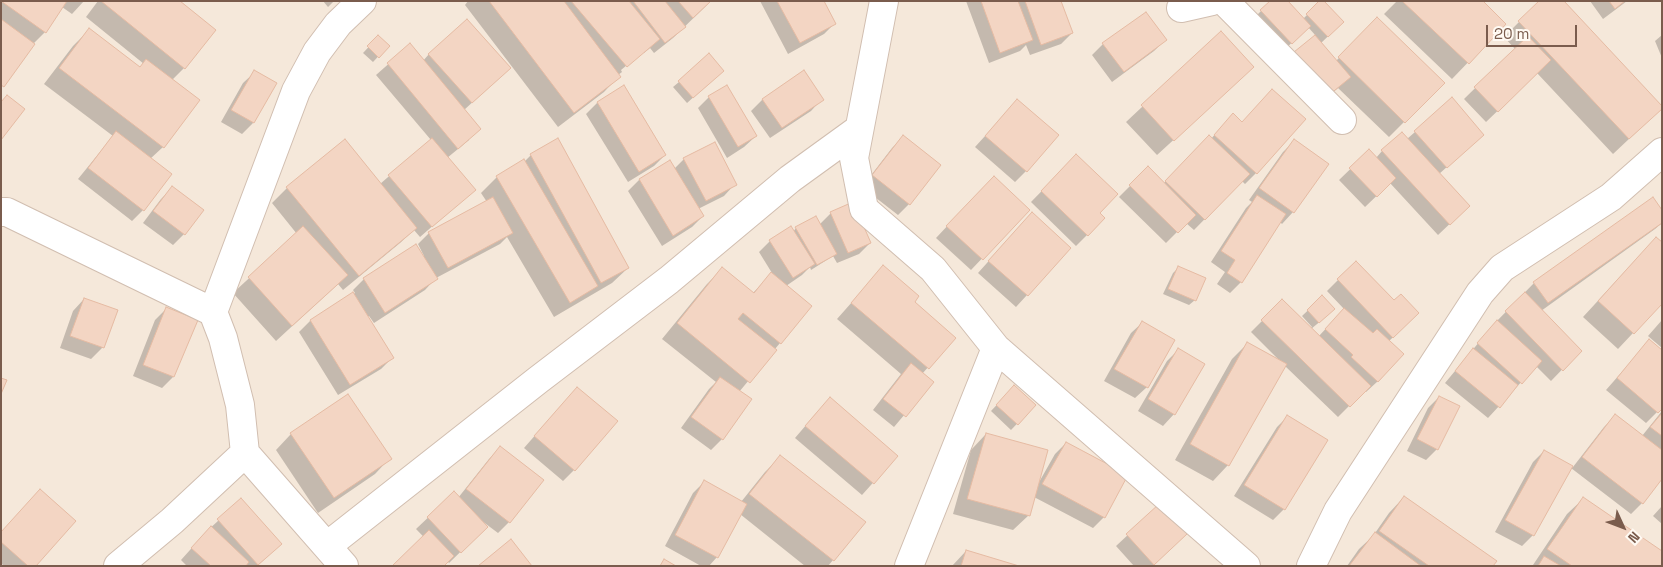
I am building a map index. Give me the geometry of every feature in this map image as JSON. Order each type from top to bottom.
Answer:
[{"type":"street","points":[[362,1],[338,24],[317,52],[296,91],[213,312],[223,338],[240,405],[245,453],[336,556],[538,380],[669,280],[790,178],[859,129]]},
{"type":"street","points":[[884,1],[854,158],[864,209],[933,269],[996,348],[1246,566]]},
{"type":"street","points":[[1181,8],[1212,1]]},
{"type":"street","points":[[1224,1],[1342,120]]},
{"type":"street","points":[[1310,566],[1338,511],[1480,293],[1502,268],[1610,197],[1662,152]]},
{"type":"street","points":[[1,212],[7,212],[213,312]]},
{"type":"street","points":[[909,566],[996,348]]},
{"type":"street","points":[[118,566],[172,521],[245,453]]},
{"type":"shaded area","points":[[1,1],[1662,1],[1662,566],[1,566]]},
{"type":"building","points":[[1,1],[67,1],[46,33]]},
{"type":"building","points":[[101,1],[180,1],[216,30],[185,69]]},
{"type":"building","points":[[489,1],[564,1],[621,77],[574,113]]},
{"type":"building","points":[[571,1],[629,1],[660,39],[627,67]]},
{"type":"building","points":[[633,1],[665,1],[686,27],[665,43]]},
{"type":"building","points":[[678,1],[711,1],[693,18]]},
{"type":"building","points":[[777,1],[824,1],[836,24],[800,43]]},
{"type":"building","points":[[981,1],[1018,1],[1033,40],[1000,53]]},
{"type":"building","points":[[1025,1],[1061,1],[1073,33],[1041,45]]},
{"type":"building","points":[[1270,1],[1288,1],[1311,26],[1292,44],[1260,10]]},
{"type":"building","points":[[1319,1],[1324,1],[1344,22],[1328,37],[1306,14]]},
{"type":"building","points":[[1402,1],[1483,1],[1506,24],[1469,64]]},
{"type":"building","points":[[1539,1],[1564,1],[1662,106],[1662,109],[1629,139],[1518,21]]},
{"type":"building","points":[[1609,1],[1625,1],[1615,9]]},
{"type":"building","points":[[1146,12],[1167,40],[1124,72],[1102,43]]},
{"type":"building","points":[[1377,17],[1445,83],[1405,123],[1338,57]]},
{"type":"building","points":[[1,19],[35,44],[4,87],[1,85]]},
{"type":"building","points":[[467,19],[511,68],[472,103],[428,54]]},
{"type":"building","points":[[89,28],[140,67],[146,59],[200,100],[164,148],[59,68]]},
{"type":"building","points":[[1221,31],[1254,67],[1174,141],[1141,105]]},
{"type":"building","points":[[378,35],[390,46],[379,58],[367,46]]},
{"type":"building","points":[[1315,35],[1351,77],[1329,95],[1294,52]]},
{"type":"building","points":[[1528,36],[1551,60],[1498,112],[1474,87]]},
{"type":"building","points":[[410,43],[481,129],[458,149],[387,63]]},
{"type":"building","points":[[709,53],[724,71],[693,98],[678,81]]},
{"type":"building","points":[[254,70],[277,83],[254,123],[231,110]]},
{"type":"building","points":[[804,70],[824,100],[782,128],[762,99]]},
{"type":"building","points":[[624,85],[666,155],[639,172],[597,102]]},
{"type":"building","points":[[727,85],[757,136],[738,147],[708,96]]},
{"type":"building","points":[[1272,89],[1306,119],[1257,174],[1214,135],[1233,113],[1242,122]]},
{"type":"building","points":[[7,95],[25,109],[1,140],[1,102]]},
{"type":"building","points":[[1452,97],[1484,135],[1447,168],[1414,131]]},
{"type":"building","points":[[1017,99],[1059,135],[1027,172],[985,136]]},
{"type":"building","points":[[116,131],[172,174],[144,211],[88,168]]},
{"type":"building","points":[[1402,132],[1470,206],[1450,225],[1381,150]]},
{"type":"building","points":[[903,135],[941,165],[910,205],[872,175]]},
{"type":"building","points":[[1209,135],[1250,174],[1205,220],[1165,181]]},
{"type":"building","points":[[432,138],[476,190],[432,227],[388,175]]},
{"type":"building","points":[[558,138],[629,268],[601,283],[530,154]]},
{"type":"building","points":[[345,139],[417,228],[359,276],[286,187]]},
{"type":"building","points":[[1294,139],[1329,164],[1294,213],[1259,188]]},
{"type":"building","points":[[715,142],[737,185],[706,201],[683,158]]},
{"type":"building","points":[[1369,149],[1396,178],[1377,197],[1349,168]]},
{"type":"building","points":[[1076,154],[1118,194],[1100,213],[1105,218],[1088,236],[1041,191]]},
{"type":"building","points":[[524,159],[598,286],[570,303],[496,176]]},
{"type":"building","points":[[670,160],[704,216],[673,236],[639,179]]},
{"type":"building","points":[[1148,166],[1196,215],[1178,233],[1129,185]]},
{"type":"building","points":[[994,176],[1030,210],[983,260],[946,226]]},
{"type":"building","points":[[172,186],[204,210],[185,235],[153,211]]},
{"type":"building","points":[[1257,195],[1286,214],[1242,283],[1227,273],[1235,260],[1221,251]]},
{"type":"building","points":[[493,197],[513,233],[448,268],[428,232]]},
{"type":"building","points":[[1653,197],[1662,210],[1662,223],[1548,303],[1533,282]]},
{"type":"building","points":[[853,202],[871,243],[848,253],[830,212]]},
{"type":"building","points":[[1032,212],[1071,248],[1028,296],[988,261]]},
{"type":"building","points":[[816,216],[837,254],[817,265],[795,227]]},
{"type":"building","points":[[303,226],[348,275],[292,326],[248,277]]},
{"type":"building","points":[[791,226],[815,264],[793,278],[769,240]]},
{"type":"building","points":[[1656,237],[1662,242],[1662,304],[1634,334],[1598,301]]},
{"type":"building","points":[[416,244],[438,279],[385,313],[363,278]]},
{"type":"building","points":[[1356,261],[1394,300],[1401,294],[1419,313],[1393,338],[1337,279]]},
{"type":"building","points":[[883,265],[919,296],[915,302],[956,338],[929,369],[851,303]]},
{"type":"building","points":[[1178,266],[1206,278],[1196,301],[1168,289]]},
{"type":"building","points":[[722,267],[754,293],[771,272],[812,306],[781,344],[743,313],[738,319],[777,350],[750,383],[677,323]]},
{"type":"building","points":[[353,292],[394,358],[350,385],[310,320]]},
{"type":"building","points":[[1525,292],[1582,351],[1563,371],[1505,311]]},
{"type":"building","points":[[1322,295],[1335,309],[1319,323],[1307,310]]},
{"type":"building","points":[[84,298],[118,310],[104,348],[70,336]]},
{"type":"building","points":[[1282,299],[1371,386],[1350,407],[1261,320]]},
{"type":"building","points":[[166,307],[198,320],[174,377],[143,365]]},
{"type":"building","points":[[1344,308],[1373,333],[1377,329],[1404,354],[1378,382],[1325,329]]},
{"type":"building","points":[[1497,320],[1542,361],[1522,384],[1477,343]]},
{"type":"building","points":[[1142,321],[1175,340],[1148,388],[1114,369]]},
{"type":"building","points":[[1649,339],[1662,350],[1662,409],[1658,413],[1617,378]]},
{"type":"building","points":[[1247,342],[1287,364],[1229,466],[1190,444]]},
{"type":"building","points":[[1178,348],[1205,364],[1175,415],[1148,399]]},
{"type":"building","points":[[1473,348],[1518,385],[1500,408],[1455,371]]},
{"type":"building","points":[[911,363],[934,382],[906,417],[883,399]]},
{"type":"building","points":[[720,377],[752,399],[723,440],[691,417]]},
{"type":"building","points":[[1,378],[7,380],[1,394]]},
{"type":"building","points":[[1014,385],[1036,405],[1018,425],[996,405]]},
{"type":"building","points":[[577,387],[618,421],[575,471],[534,436]]},
{"type":"building","points":[[348,394],[392,459],[334,498],[290,433]]},
{"type":"building","points":[[1439,396],[1460,406],[1438,450],[1417,439]]},
{"type":"building","points":[[830,397],[898,456],[874,484],[805,426]]},
{"type":"building","points":[[1662,413],[1662,436],[1650,427]]},
{"type":"building","points":[[1615,414],[1662,450],[1662,479],[1643,504],[1582,457]]},
{"type":"building","points":[[1287,415],[1328,440],[1285,510],[1244,485]]},
{"type":"building","points":[[986,433],[1048,450],[1030,516],[967,499]]},
{"type":"building","points":[[1066,442],[1128,475],[1105,518],[1042,484]]},
{"type":"building","points":[[500,446],[544,480],[510,523],[466,489]]},
{"type":"building","points":[[1544,450],[1573,466],[1534,536],[1505,520]]},
{"type":"building","points":[[780,455],[866,522],[834,561],[749,494]]},
{"type":"building","points":[[704,480],[747,504],[718,558],[675,535]]},
{"type":"building","points":[[40,489],[76,521],[36,566],[28,566],[1,542],[1,532]]},
{"type":"building","points":[[454,491],[488,527],[461,553],[427,517]]},
{"type":"building","points":[[1404,496],[1497,561],[1493,566],[1429,566],[1379,531]]},
{"type":"building","points":[[1583,497],[1662,551],[1662,566],[1572,566],[1547,549]]},
{"type":"building","points":[[241,498],[282,544],[258,565],[217,519]]},
{"type":"building","points":[[1159,504],[1187,534],[1154,565],[1126,534]]},
{"type":"building","points":[[211,526],[249,562],[246,566],[211,566],[191,548]]},
{"type":"building","points":[[429,530],[454,556],[444,566],[392,566]]},
{"type":"building","points":[[1375,532],[1421,566],[1349,566]]},
{"type":"building","points":[[511,539],[532,566],[478,566]]},
{"type":"building","points":[[966,550],[1019,566],[961,566]]},
{"type":"building","points":[[1544,556],[1561,566],[1538,566]]},
{"type":"building","points":[[664,559],[676,566],[660,566]]}]
